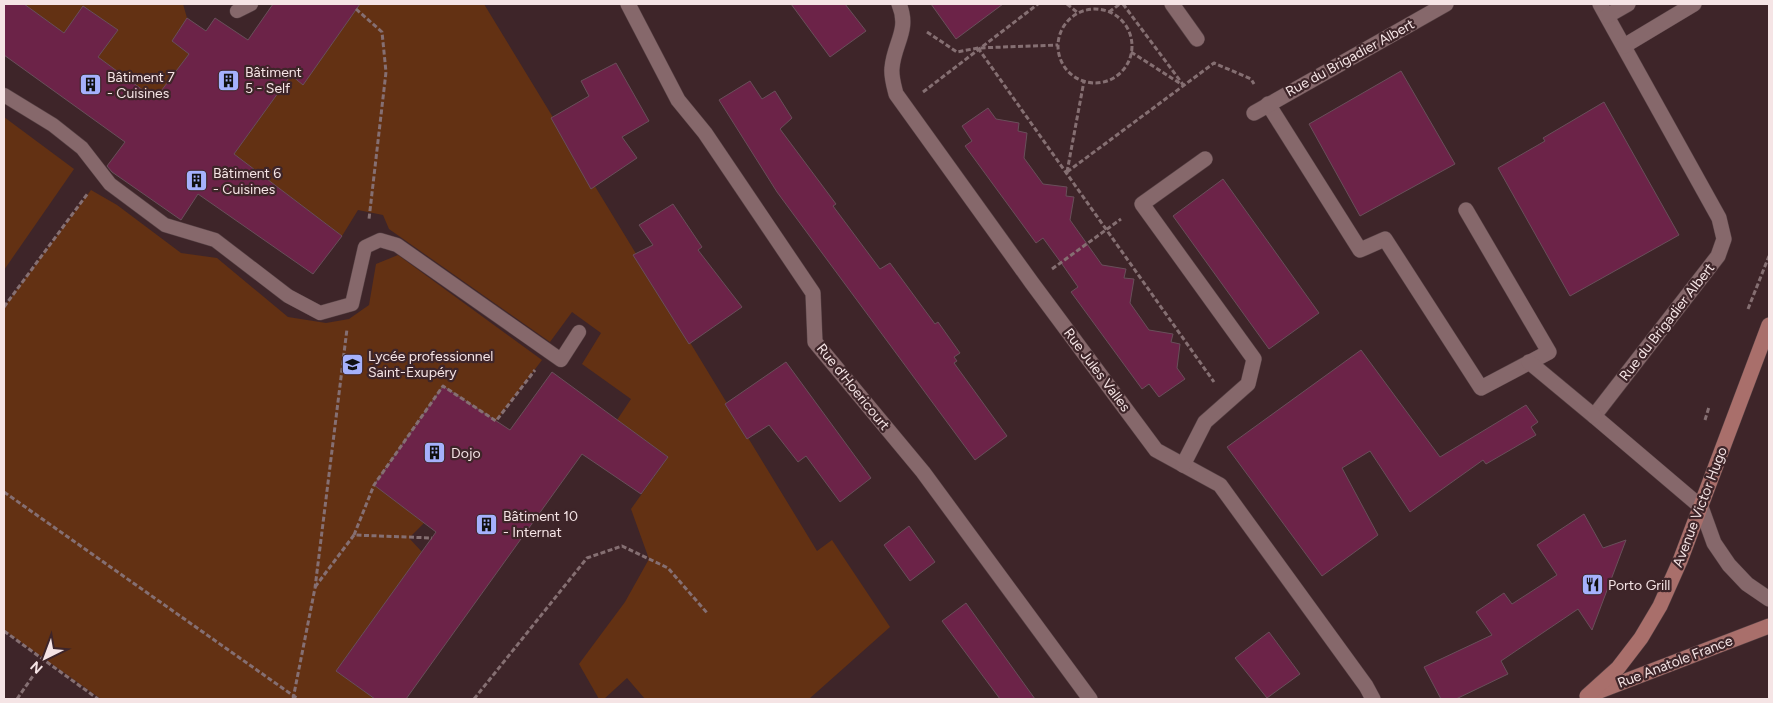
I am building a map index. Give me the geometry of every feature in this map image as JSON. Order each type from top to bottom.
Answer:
[{"type":"street","name":"Rue d'Hoericourt","points":[[628,4],[678,100],[705,133],[813,293],[815,342],[923,472],[1090,699]]},
{"type":"street","points":[[1172,4],[1197,39]]},
{"type":"street","name":"Rue du Brigadier Albert","points":[[1254,113],[1446,4]]},
{"type":"street","name":"Rue du Brigadier Albert","points":[[1594,416],[1718,256],[1724,239],[1719,218],[1603,10],[1628,4]]},
{"type":"street","points":[[1624,46],[1694,4]]},
{"type":"street","name":"Rue Jules Valles","points":[[901,10],[902,36],[892,67],[901,100],[1032,283],[1156,450],[1220,485],[1366,686],[1373,699]]},
{"type":"street","points":[[1268,104],[1360,250],[1385,238],[1481,388],[1549,352],[1466,210]]},
{"type":"street","points":[[1182,465],[1205,422],[1227,400],[1248,384],[1254,359],[1142,204],[1205,159]]},
{"type":"street","name":"Avenue Victor Hugo","points":[[1584,698],[1618,668],[1650,622],[1676,570],[1769,325]]},
{"type":"street","points":[[1529,362],[1701,507],[1714,543],[1729,565],[1747,584],[1769,599]]},
{"type":"street","name":"Rue Anatole France","points":[[1584,698],[1769,626]]},
{"type":"lane","points":[[237,11],[251,4]]},
{"type":"lane","points":[[4,94],[53,125],[82,148],[110,184],[165,225],[215,240],[288,296],[320,313],[352,304],[365,247],[380,240],[396,245],[561,360],[579,332]]},
{"type":"path","points":[[901,100],[978,48],[1038,4]]},
{"type":"path","points":[[1067,4],[1078,13]]},
{"type":"path","points":[[1109,12],[1122,4],[1184,86]]},
{"type":"path","points":[[356,9],[382,32],[386,72],[365,247]]},
{"type":"path","points":[[1093,9],[1109,12],[1125,25],[1130,34],[1131,52],[1125,67],[1114,77],[1099,83],[1084,81],[1072,75],[1063,65],[1058,46],[1061,30],[1071,17],[1078,13],[1093,9]]},
{"type":"path","points":[[901,10],[957,52],[978,48],[1058,46]]},
{"type":"path","points":[[978,48],[1227,400]]},
{"type":"path","points":[[1131,52],[1184,86]]},
{"type":"path","points":[[1067,172],[1214,63],[1251,79],[1268,104]]},
{"type":"path","points":[[1067,172],[1084,81]]},
{"type":"path","points":[[4,307],[90,190],[110,184]]},
{"type":"path","points":[[1032,283],[1142,204]]},
{"type":"path","points":[[293,698],[315,588],[343,356],[352,304]]},
{"type":"path","points":[[315,588],[354,535],[374,485],[443,386],[496,421],[549,352]]},
{"type":"path","points":[[4,492],[293,698],[298,699]]},
{"type":"path","points":[[354,535],[432,538]]},
{"type":"path","points":[[474,699],[587,558],[622,546],[668,568],[708,614]]},
{"type":"path","points":[[4,631],[98,699]]},
{"type":"path","points":[[17,699],[44,660]]},
{"type":"shaded area","points":[[24,4],[183,4],[187,18],[172,41],[189,54],[155,99],[98,57],[117,30],[83,6],[64,33]]},
{"type":"shaded area","points":[[360,4],[484,4],[817,551],[832,540],[890,627],[809,699],[645,699],[627,678],[604,699],[599,699],[579,664],[625,602],[649,559],[631,509],[668,457],[617,420],[631,399],[582,364],[601,333],[572,312],[550,342],[389,229],[383,215],[358,210],[342,236],[234,154],[291,75],[303,84]]},
{"type":"shaded area","points":[[4,117],[74,169],[4,270]]},
{"type":"shaded area","points":[[91,190],[117,205],[181,253],[217,258],[288,317],[326,323],[349,319],[369,305],[376,264],[398,255],[542,360],[496,421],[443,386],[375,484],[424,523],[409,538],[422,552],[336,671],[375,699],[101,699],[4,630],[4,307]]},
{"type":"building","points":[[4,4],[24,4],[64,33],[83,6],[118,30],[98,57],[155,99],[189,54],[172,41],[187,18],[206,31],[215,18],[248,40],[273,4],[360,4],[303,85],[291,75],[234,154],[342,236],[313,274],[198,194],[181,220],[112,172],[107,166],[125,142],[4,55]]},
{"type":"building","points":[[791,4],[845,4],[866,31],[830,57]]},
{"type":"building","points":[[931,4],[1003,4],[956,39]]},
{"type":"building","points":[[616,63],[649,121],[622,137],[637,158],[591,189],[551,118],[589,96],[581,81]]},
{"type":"building","points":[[1401,71],[1455,164],[1360,216],[1309,124]]},
{"type":"building","points":[[750,81],[762,99],[775,91],[792,118],[780,129],[836,204],[833,206],[880,269],[890,263],[935,324],[938,322],[960,353],[954,357],[957,361],[954,363],[1007,436],[975,460],[777,192],[719,100]]},
{"type":"building","points":[[1604,102],[1679,235],[1570,296],[1498,168],[1545,141],[1543,138]]},
{"type":"building","points":[[988,108],[996,119],[1019,123],[1018,131],[1027,133],[1024,158],[1043,184],[1067,187],[1066,196],[1074,197],[1070,220],[1102,265],[1126,269],[1124,278],[1134,279],[1130,303],[1149,330],[1173,334],[1171,342],[1180,344],[1177,368],[1185,379],[1159,397],[1149,384],[1142,389],[1071,292],[1078,287],[1062,264],[1043,238],[1036,243],[965,146],[972,141],[962,126]]},
{"type":"building","points":[[1223,179],[1319,313],[1269,349],[1173,216]]},
{"type":"building","points":[[673,204],[702,247],[698,250],[742,307],[689,344],[633,255],[653,245],[639,225]]},
{"type":"building","points":[[1361,350],[1440,457],[1526,405],[1538,422],[1531,427],[1536,435],[1486,464],[1483,460],[1410,512],[1370,451],[1342,468],[1378,535],[1322,576],[1227,447]]},
{"type":"building","points":[[786,362],[871,478],[840,502],[806,456],[798,462],[769,425],[747,439],[725,404]]},
{"type":"building","name":"Bâtiment 10 - Internat","points":[[552,372],[668,457],[641,494],[582,454],[406,699],[375,699],[336,671],[436,532],[374,485],[443,386],[510,430]]},
{"type":"building","points":[[1584,514],[1603,548],[1626,540],[1592,630],[1578,609],[1501,661],[1508,674],[1456,699],[1441,699],[1424,667],[1492,635],[1476,612],[1504,593],[1512,604],[1557,575],[1537,545]]},
{"type":"building","points":[[909,526],[935,562],[910,581],[884,545]]},
{"type":"building","points":[[966,603],[1035,699],[1000,699],[942,621]]},
{"type":"building","points":[[1269,632],[1300,674],[1267,698],[1235,658]]},
{"type":"place","name":"Bâtiment 5 - Self","points":[[229,80]]},
{"type":"place","name":"Bâtiment 7 - Cuisines","points":[[91,85]]},
{"type":"place","name":"Bâtiment 6 - Cuisines","points":[[197,181]]},
{"type":"place","name":"Lycée professionnel Saint-Exupéry","points":[[352,364]]},
{"type":"place","name":"Dojo","points":[[435,453]]},
{"type":"place","name":"Bâtiment 10 - Internat","points":[[487,524]]},
{"type":"place","name":"Porto Grill","points":[[1592,585]]}]
